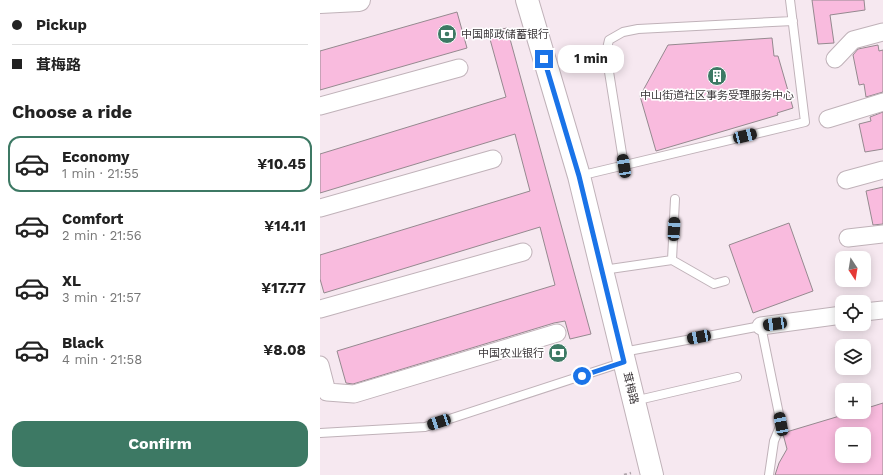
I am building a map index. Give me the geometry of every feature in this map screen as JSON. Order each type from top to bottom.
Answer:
[{"type":"street","points":[[320,2],[359,0]]},
{"type":"street","name":"茸梅路","points":[[527,0],[579,176],[652,475]]},
{"type":"street","points":[[835,59],[853,40],[883,32]]},
{"type":"street","points":[[320,106],[459,68]]},
{"type":"street","points":[[828,119],[883,102]]},
{"type":"street","points":[[320,208],[493,159]]},
{"type":"street","points":[[846,180],[883,170]]},
{"type":"street","points":[[848,238],[883,234]]},
{"type":"street","points":[[320,309],[523,252]]},
{"type":"street","points":[[871,311],[883,310]]},
{"type":"street","points":[[761,326],[835,316]]},
{"type":"street","points":[[320,365],[327,392],[354,394],[557,333]]},
{"type":"lane","points":[[579,176],[805,122],[790,0]]},
{"type":"lane","points":[[624,166],[606,53],[609,40],[623,32],[638,29],[793,21]]},
{"type":"lane","points":[[672,260],[675,199]]},
{"type":"lane","points":[[602,270],[672,260],[714,284],[725,281]]},
{"type":"lane","points":[[320,433],[425,427],[623,357],[761,326],[781,424],[774,440],[769,475]]},
{"type":"lane","points":[[634,401],[737,377]]},
{"type":"building","points":[[812,0],[864,0],[865,10],[830,15],[834,43],[818,44]]},
{"type":"building","points":[[457,12],[467,48],[320,90],[320,51]]},
{"type":"building","points":[[507,28],[591,334],[570,339],[565,321],[554,323],[353,384],[346,383],[337,351],[555,285],[540,227],[324,293],[320,279],[320,255],[530,191],[515,134],[320,193],[320,154],[506,97],[488,32]]},
{"type":"building","name":"中山街道社区事务受理服务中心","points":[[772,38],[774,56],[778,56],[793,108],[777,113],[778,115],[656,151],[640,96],[668,45]]},
{"type":"building","points":[[878,45],[879,51],[883,50],[883,92],[866,97],[864,84],[859,85],[853,55],[858,49]]},
{"type":"building","points":[[883,112],[883,149],[865,152],[859,124],[871,121],[870,117]]},
{"type":"building","points":[[883,187],[883,224],[873,225],[866,191]]},
{"type":"building","points":[[789,223],[813,291],[753,313],[729,245]]},
{"type":"building","points":[[883,403],[883,475],[775,475],[779,463],[787,449],[783,433],[835,417],[835,419],[871,419],[871,407]]},
{"type":"place","name":"中国邮政储蓄银行","points":[[447,34]]},
{"type":"place","name":"中山街道社区事务受理服务中心","points":[[717,76]]},
{"type":"place","name":"中国农业银行","points":[[558,353]]},
{"type":"route","points":[[544,59],[579,176],[624,362],[582,376]]}]
